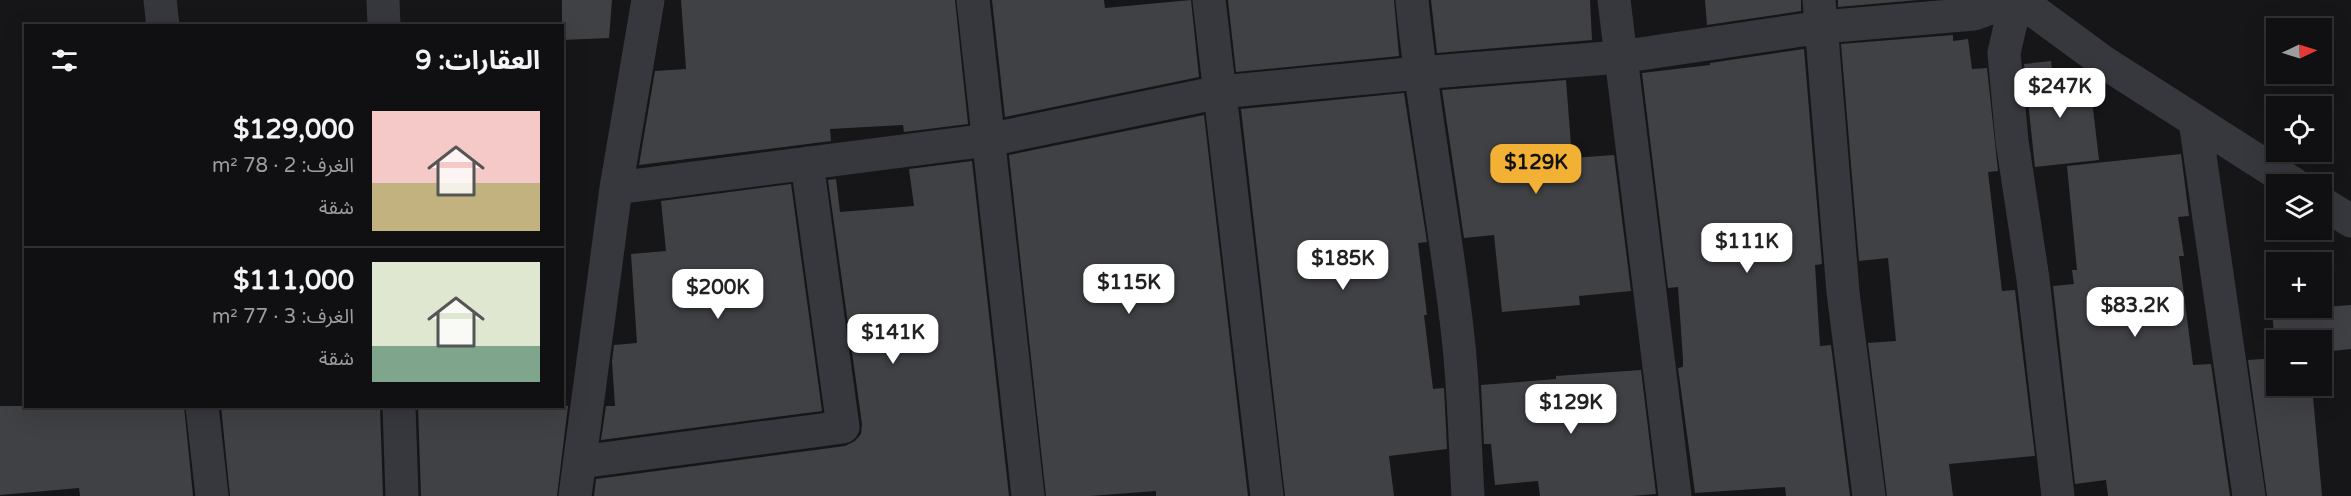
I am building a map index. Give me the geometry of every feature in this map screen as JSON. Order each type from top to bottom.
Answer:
[{"type":"street","points":[[160,0],[163,24]]},
{"type":"street","points":[[383,0],[384,24]]},
{"type":"street","points":[[575,496],[616,188],[648,0]]},
{"type":"street","points":[[973,0],[1028,496]]},
{"type":"street","points":[[1209,0],[1267,496]]},
{"type":"street","points":[[1412,0],[1419,73],[1440,201],[1459,347],[1468,496]]},
{"type":"street","points":[[1614,0],[1675,496]]},
{"type":"street","points":[[616,188],[988,140],[1220,92],[1620,57],[1820,13],[1974,14],[2016,0]]},
{"type":"street","points":[[2016,0],[2105,63],[2278,174]]},
{"type":"street","points":[[2016,0],[2004,53],[2012,141],[2033,279],[2058,496]]},
{"type":"street","points":[[1820,13],[1843,292],[1869,496]]},
{"type":"street","points":[[2194,121],[2249,496]]},
{"type":"street","points":[[580,462],[843,427],[807,163]]},
{"type":"street","points":[[2332,209],[2351,221]]},
{"type":"street","points":[[202,408],[212,496]]},
{"type":"street","points":[[399,408],[402,496]]},
{"type":"building","points":[[562,0],[612,0],[609,38],[564,40],[564,24],[562,24]]},
{"type":"building","points":[[681,0],[955,0],[968,124],[904,132],[903,125],[830,129],[831,141],[639,165],[655,71],[686,69]]},
{"type":"building","points":[[992,0],[1104,0],[1105,8],[1191,0],[1199,77],[1005,117]]},
{"type":"building","points":[[1228,0],[1394,0],[1399,56],[1236,72]]},
{"type":"building","points":[[1431,0],[1590,0],[1592,40],[1437,53]]},
{"type":"building","points":[[1705,0],[1801,0],[1801,11],[1707,25]]},
{"type":"building","points":[[1838,0],[1918,0],[1838,7]]},
{"type":"building","points":[[1953,35],[1953,41],[1968,39],[1972,69],[1987,68],[1998,171],[1988,172],[2002,291],[2015,290],[2035,456],[1949,464],[1953,496],[1887,496],[1868,343],[1896,341],[1888,258],[1859,261],[1841,44]]},
{"type":"building","points":[[1804,49],[1822,264],[1815,265],[1820,346],[1831,345],[1850,496],[1786,496],[1785,487],[1695,493],[1678,368],[1683,367],[1683,359],[1678,287],[1668,288],[1642,73],[1710,65],[1710,63]]},
{"type":"building","points":[[2051,61],[2054,87],[2090,83],[2099,160],[2035,167],[2024,64]]},
{"type":"building","points":[[1566,80],[1572,158],[1614,155],[1631,291],[1579,296],[1580,305],[1502,312],[1494,235],[1464,238],[1442,90]]},
{"type":"building","points":[[1404,93],[1427,242],[1418,243],[1427,315],[1424,315],[1433,389],[1444,388],[1447,449],[1389,456],[1394,496],[1285,496],[1241,109]]},
{"type":"building","points":[[1204,115],[1248,496],[1156,496],[1156,491],[1090,496],[1046,496],[1009,155]]},
{"type":"building","points":[[2181,154],[2189,216],[2178,217],[2184,256],[2179,256],[2193,365],[2211,364],[2230,496],[2108,496],[2106,480],[2075,484],[2053,286],[2074,284],[2072,270],[2077,270],[2067,166]]},
{"type":"building","points":[[972,161],[1009,496],[594,496],[596,479],[845,446],[855,441],[861,434],[862,424],[828,180],[836,179],[840,212],[914,206],[909,169]]},
{"type":"building","points":[[791,184],[822,411],[601,440],[606,406],[615,406],[612,361],[614,345],[637,343],[631,254],[666,251],[661,201]]},
{"type":"building","points":[[2351,305],[2351,349],[2332,351],[2332,330],[2274,330],[2273,318],[2332,318],[2332,306]]},
{"type":"building","points":[[2266,359],[2266,396],[2313,396],[2322,496],[2267,496],[2248,360]]},
{"type":"building","points":[[1641,370],[1656,494],[1540,496],[1538,481],[1495,485],[1491,444],[1484,444],[1481,385],[1556,379],[1556,376]]},
{"type":"building","points":[[0,406],[184,408],[193,496],[80,496],[79,488],[0,495]]},
{"type":"building","points":[[568,406],[557,496],[421,496],[418,408],[564,408]]},
{"type":"building","points":[[221,408],[380,408],[383,496],[230,496]]}]
